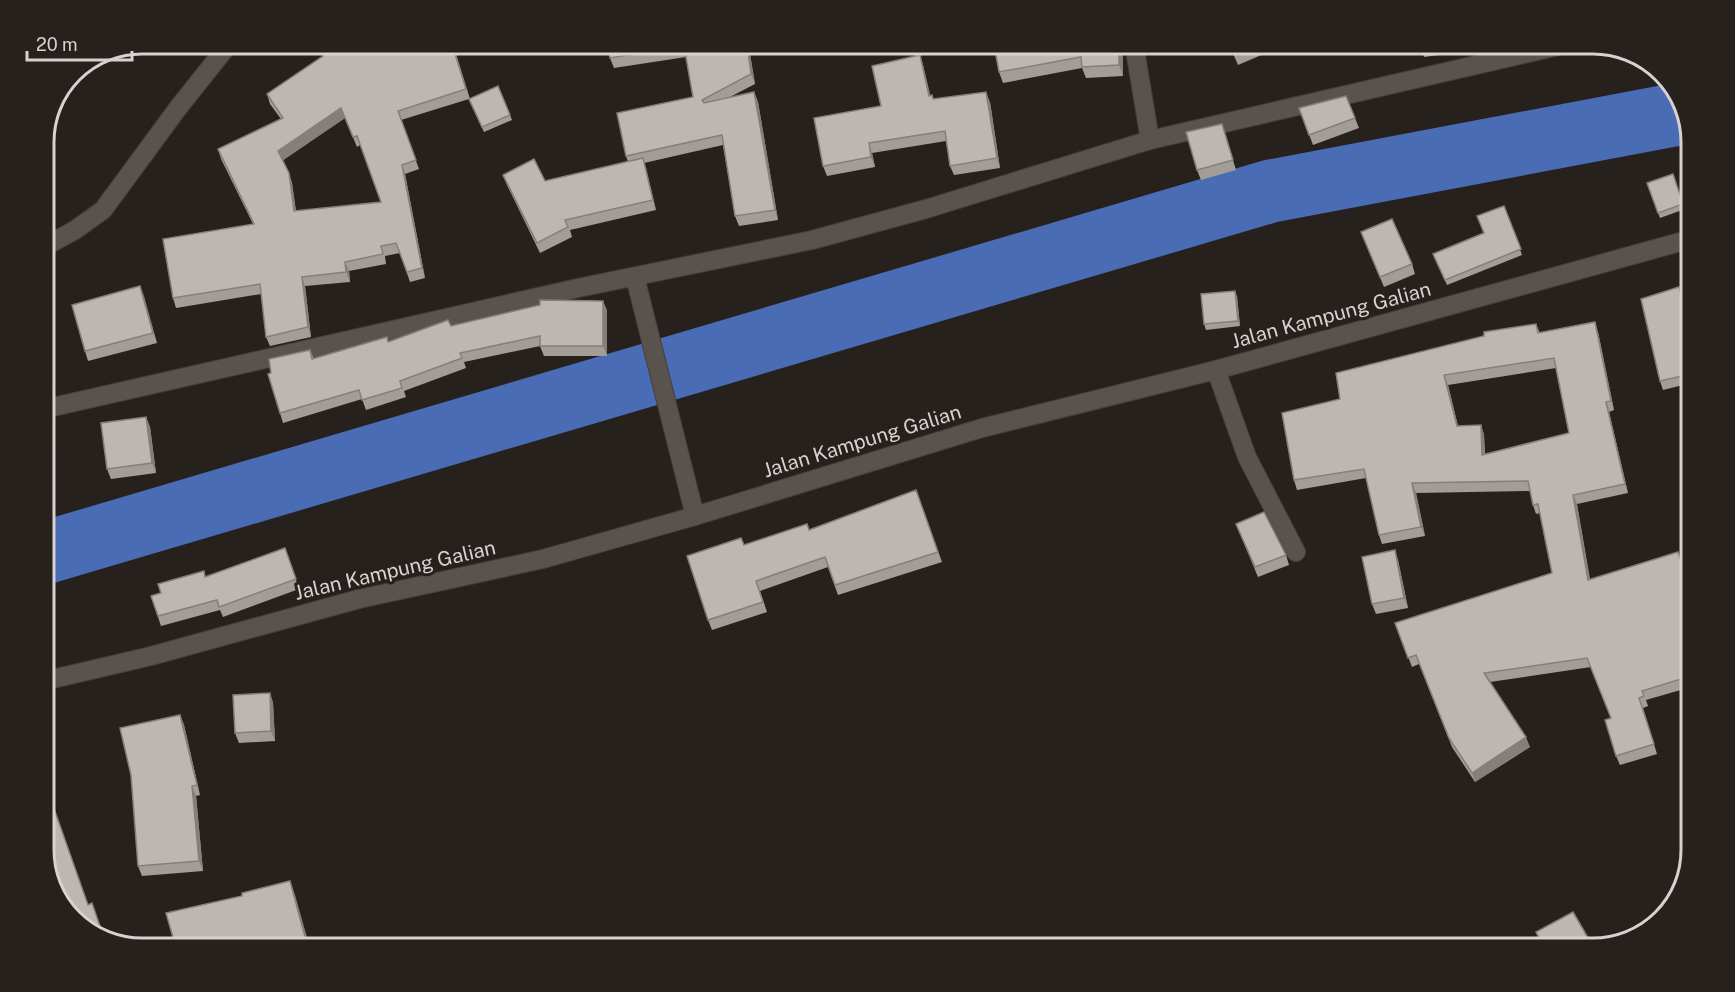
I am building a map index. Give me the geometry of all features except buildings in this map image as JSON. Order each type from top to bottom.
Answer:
[{"type":"street","points":[[54,242],[75,231],[103,210],[221,54]]},
{"type":"street","points":[[1136,54],[1150,140]]},
{"type":"street","points":[[54,407],[635,277],[812,240],[926,209],[1150,140],[1524,54]]},
{"type":"street","name":"Jalan Kampung Galian","points":[[54,679],[151,656],[359,599],[543,560],[982,428],[1216,370],[1681,242]]},
{"type":"street","points":[[635,277],[695,516]]},
{"type":"street","points":[[1216,370],[1247,457],[1296,552]]},
{"type":"waterway","points":[[54,550],[1271,191],[1676,114]]}]
